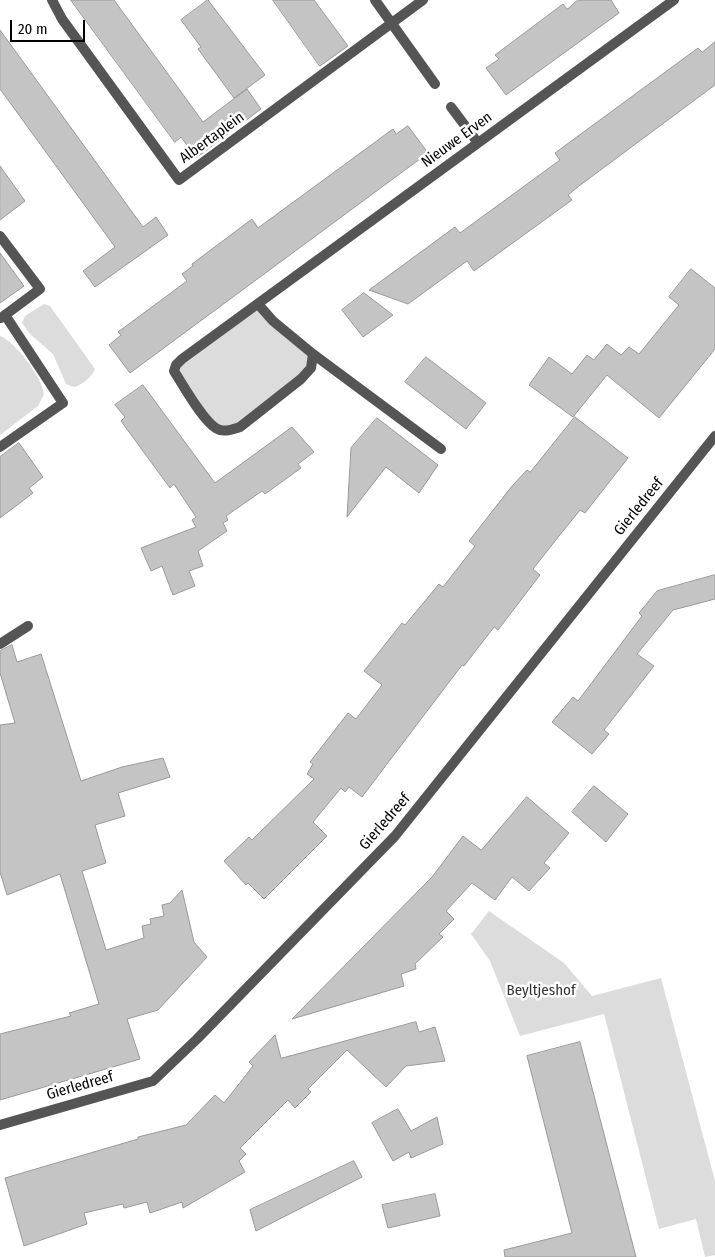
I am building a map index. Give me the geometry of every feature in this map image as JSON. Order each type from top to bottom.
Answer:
[{"type":"street","name":"Albertaplein","points":[[52,0],[62,19],[179,180],[392,22]]},
{"type":"street","points":[[375,0],[435,84]]},
{"type":"street","points":[[392,22],[423,0]]},
{"type":"street","name":"Nieuwe Erven","points":[[313,354],[311,368],[301,379],[240,427],[230,430],[220,430],[210,424],[174,371],[176,365],[258,304],[674,0]]},
{"type":"street","points":[[451,107],[478,143]]},
{"type":"street","points":[[0,236],[40,290],[3,317],[63,403],[0,447]]},
{"type":"street","points":[[258,304],[273,321],[313,354],[441,450]]},
{"type":"street","name":"Gierledreef","points":[[0,1125],[153,1081],[197,1039],[395,836],[715,436]]},
{"type":"street","points":[[0,644],[28,626]]},
{"type":"green space","points":[[44,304],[50,306],[95,369],[89,378],[77,386],[74,387],[66,384],[53,354],[31,335],[22,323],[25,316]]},
{"type":"green space","points":[[258,304],[313,354],[311,368],[230,430],[210,424],[176,365]]},
{"type":"green space","points":[[0,336],[13,345],[34,370],[44,394],[38,406],[0,435]]},
{"type":"green space","name":"Beyltjeshof","points":[[489,911],[564,963],[592,996],[661,978],[715,1181],[715,1255],[705,1257],[696,1219],[659,1229],[604,1014],[520,1036],[490,961],[471,934]]},
{"type":"building","points":[[71,0],[114,0],[203,122],[247,89],[261,109],[196,158],[181,137],[175,142]]},
{"type":"building","points":[[208,0],[265,75],[234,98],[198,49],[201,47],[181,20]]},
{"type":"building","points":[[273,0],[314,0],[348,46],[320,66]]},
{"type":"building","points":[[578,0],[611,0],[619,13],[506,95],[486,68],[499,59],[495,55],[563,4],[567,9]]},
{"type":"building","points":[[0,30],[143,227],[156,217],[168,235],[95,287],[83,271],[115,247],[0,89]]},
{"type":"building","points":[[715,42],[715,85],[579,186],[568,195],[572,200],[474,271],[467,261],[408,304],[369,290],[455,227],[460,233],[560,160],[555,153],[698,48],[702,52]]},
{"type":"building","points":[[408,126],[428,153],[130,373],[109,345],[121,335],[118,332],[187,281],[182,274],[193,266],[192,264],[252,219],[258,228],[393,129],[396,134]]},
{"type":"building","points":[[0,166],[25,201],[0,220]]},
{"type":"building","points":[[0,253],[24,286],[0,303]]},
{"type":"building","points":[[691,269],[715,288],[715,349],[659,418],[607,375],[573,417],[529,385],[549,357],[572,374],[587,355],[594,360],[607,344],[621,355],[629,347],[639,354],[679,305],[669,297]]},
{"type":"building","points":[[364,293],[393,315],[363,337],[342,310]]},
{"type":"building","points":[[426,357],[486,403],[466,429],[405,382]]},
{"type":"building","points":[[143,385],[215,483],[292,427],[314,452],[298,464],[301,468],[265,494],[262,491],[226,516],[228,520],[223,523],[227,531],[198,551],[203,566],[189,571],[195,586],[173,595],[162,566],[151,571],[141,548],[196,527],[192,520],[196,517],[174,484],[170,488],[121,421],[125,417],[115,405]]},
{"type":"building","points":[[575,417],[628,458],[585,513],[580,510],[533,569],[540,575],[498,630],[494,627],[464,666],[462,665],[362,797],[349,787],[345,792],[341,788],[313,822],[327,836],[264,899],[248,883],[246,885],[224,861],[249,837],[252,840],[314,779],[307,774],[313,764],[310,762],[348,713],[356,719],[382,685],[364,671],[402,623],[405,625],[439,584],[443,587],[475,546],[469,541],[512,486],[527,470],[530,472]]},
{"type":"building","points":[[377,418],[438,465],[419,493],[386,467],[347,517],[351,448]]},
{"type":"building","points":[[19,443],[43,477],[29,488],[33,493],[0,518],[0,457]]},
{"type":"building","points":[[715,575],[715,599],[673,610],[637,654],[654,666],[604,730],[609,734],[592,754],[552,722],[573,697],[578,701],[642,616],[639,613],[657,591]]},
{"type":"building","points":[[12,645],[17,662],[41,654],[81,781],[122,767],[163,758],[170,777],[118,793],[125,816],[95,825],[106,863],[82,871],[106,950],[144,938],[142,926],[151,924],[150,919],[164,916],[162,905],[170,903],[182,890],[194,942],[207,957],[158,1010],[127,1019],[140,1059],[0,1100],[0,1034],[71,1016],[69,1013],[99,1004],[60,874],[7,895],[0,872],[0,725],[15,723],[0,673],[0,651]]},
{"type":"building","points":[[594,786],[628,814],[606,842],[572,812]]},
{"type":"building","points":[[527,797],[569,833],[544,863],[550,868],[529,891],[512,877],[495,900],[472,883],[446,911],[454,919],[439,934],[443,937],[415,964],[416,969],[401,974],[404,986],[292,1019],[432,877],[463,836],[481,850]]},
{"type":"building","points":[[416,1022],[419,1032],[435,1027],[445,1061],[406,1066],[386,1087],[347,1050],[308,1089],[311,1092],[295,1108],[288,1100],[240,1148],[246,1154],[239,1161],[245,1172],[183,1208],[182,1202],[150,1213],[147,1202],[124,1208],[123,1204],[84,1213],[87,1224],[24,1246],[5,1178],[138,1139],[138,1137],[186,1125],[215,1095],[224,1103],[253,1066],[249,1062],[275,1035],[281,1058]]},
{"type":"building","points":[[580,1042],[636,1257],[505,1257],[504,1250],[572,1233],[527,1056]]},
{"type":"building","points":[[398,1109],[411,1131],[437,1117],[443,1144],[411,1158],[409,1152],[393,1161],[372,1123]]},
{"type":"building","points":[[354,1161],[362,1177],[256,1231],[250,1210]]},
{"type":"building","points":[[435,1194],[440,1216],[388,1228],[382,1205]]}]
